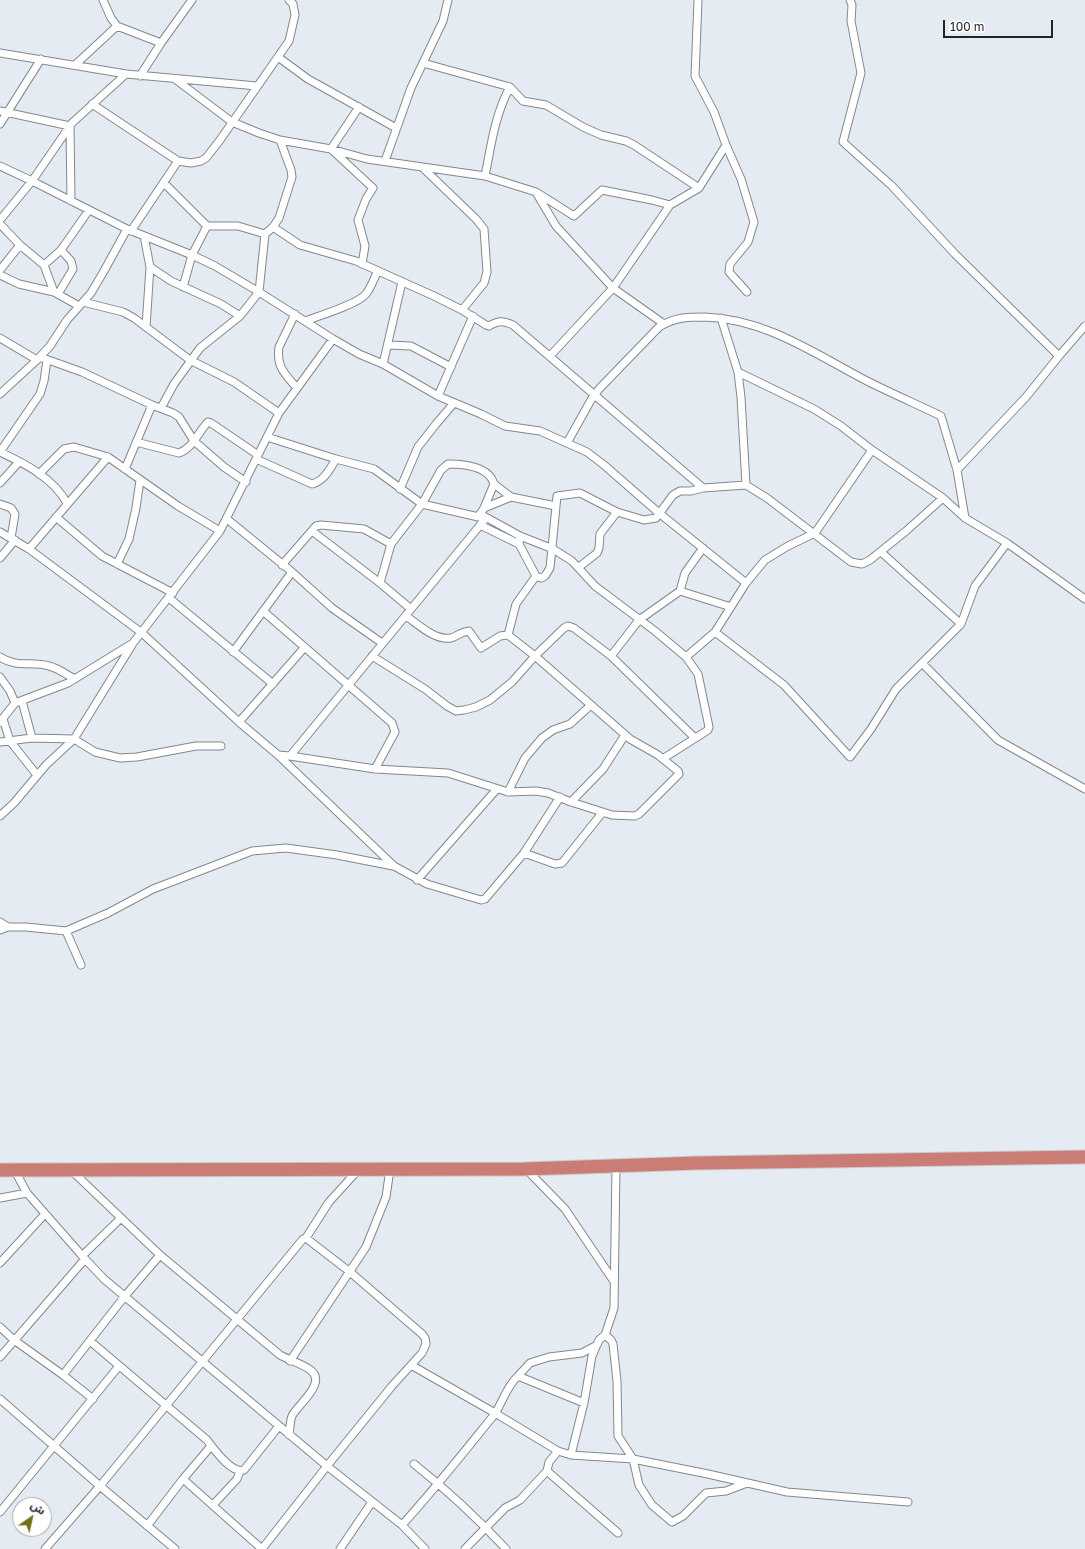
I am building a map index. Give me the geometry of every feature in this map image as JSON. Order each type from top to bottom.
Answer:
[{"type":"highway","points":[[0,1170],[525,1169],[1085,1157]]},
{"type":"street","points":[[103,0],[111,18],[117,26],[161,43]]},
{"type":"street","points":[[140,76],[161,43],[192,0]]},
{"type":"street","points":[[92,104],[178,161],[201,161],[206,158],[289,41],[296,15],[293,4],[289,0]]},
{"type":"street","points":[[385,161],[396,128],[423,63],[443,21],[448,0]]},
{"type":"street","points":[[698,0],[695,76],[714,112],[741,180],[754,222],[748,242],[730,264],[729,272],[747,292]]},
{"type":"street","points":[[850,0],[852,5],[851,21],[861,73],[843,142],[892,186],[955,254],[1059,356]]},
{"type":"street","points":[[75,65],[117,26]]},
{"type":"street","points":[[0,53],[140,76],[257,86]]},
{"type":"street","points":[[278,57],[308,79],[396,128]]},
{"type":"street","points":[[0,124],[4,111],[41,59]]},
{"type":"street","points":[[423,63],[510,87],[522,101],[546,105],[583,127],[601,135],[626,141],[634,145],[699,188]]},
{"type":"street","points":[[0,220],[32,181],[70,126],[126,74]]},
{"type":"street","points":[[175,79],[232,122],[259,133],[280,140],[367,159],[485,176],[536,192],[574,216],[602,190],[670,205]]},
{"type":"street","points":[[485,176],[498,114],[510,87]]},
{"type":"street","points":[[331,150],[359,107]]},
{"type":"street","points":[[4,111],[70,126]]},
{"type":"street","points":[[70,126],[71,200]]},
{"type":"street","points":[[161,408],[174,384],[200,348],[240,316],[259,292],[265,234],[273,227],[278,218],[292,177],[291,170],[280,140]]},
{"type":"street","points":[[550,356],[613,288],[670,205],[699,188],[726,145]]},
{"type":"street","points":[[331,150],[373,188],[366,199],[358,220],[365,246],[362,264]]},
{"type":"street","points":[[1,393],[42,359],[104,271],[129,230],[164,183],[178,161]]},
{"type":"street","points":[[0,166],[129,230],[192,255],[259,292],[333,340],[359,354],[383,364],[438,396],[505,426],[540,432],[567,442],[587,452],[659,513],[746,583]]},
{"type":"street","points":[[423,168],[476,219],[484,229],[486,272],[484,283],[462,310]]},
{"type":"street","points":[[164,183],[207,226],[238,226],[265,234]]},
{"type":"street","points":[[536,192],[556,226],[613,288],[664,324]]},
{"type":"street","points":[[44,265],[61,250],[90,210]]},
{"type":"street","points":[[0,224],[20,245],[44,265],[56,293]]},
{"type":"street","points":[[183,287],[192,255],[207,226]]},
{"type":"street","points":[[273,227],[300,245],[362,264],[462,310],[489,326],[499,321],[504,321],[513,325],[704,488]]},
{"type":"street","points":[[144,236],[150,267],[146,327]]},
{"type":"street","points":[[0,270],[20,245]]},
{"type":"street","points":[[56,293],[73,269],[71,261],[61,250]]},
{"type":"street","points":[[150,267],[171,282],[221,304],[240,316]]},
{"type":"street","points":[[305,321],[337,309],[364,296],[368,293],[378,271]]},
{"type":"street","points":[[0,275],[19,284],[56,293],[81,304],[118,310],[134,318],[190,360],[234,382],[279,413]]},
{"type":"street","points":[[383,364],[402,282]]},
{"type":"street","points":[[295,314],[279,347],[278,361],[281,369],[297,388]]},
{"type":"street","points":[[438,396],[473,316]]},
{"type":"street","points":[[567,442],[595,395],[659,327],[669,321],[685,317],[722,318],[754,325],[779,334],[868,381],[941,416],[957,470],[965,518]]},
{"type":"street","points":[[722,318],[738,372],[741,397],[746,485]]},
{"type":"street","points":[[957,470],[1026,397],[1085,326]]},
{"type":"street","points":[[0,816],[14,803],[46,765],[74,739],[133,643],[220,531],[246,482],[279,413],[333,340]]},
{"type":"street","points":[[1,341],[42,359],[82,372],[179,417],[194,441],[224,467],[246,482]]},
{"type":"street","points":[[388,345],[411,346],[451,368]]},
{"type":"street","points":[[42,359],[44,381],[40,394],[0,452],[39,474],[62,494],[67,503]]},
{"type":"street","points":[[738,372],[814,409],[842,426],[872,450],[943,498],[965,518],[1007,543],[1085,599]]},
{"type":"street","points":[[400,489],[418,447],[454,403]]},
{"type":"street","points":[[125,469],[152,405]]},
{"type":"street","points":[[136,442],[179,453],[183,452],[194,441],[205,424],[211,422],[257,457],[312,484],[318,483],[323,478],[336,459]]},
{"type":"street","points":[[267,437],[336,459],[374,469],[422,504],[483,514],[520,536],[553,549],[572,561],[595,586],[655,631],[686,657],[698,674],[709,723],[708,730],[664,758]]},
{"type":"street","points":[[39,474],[64,449],[68,447],[74,447],[108,457],[178,506],[220,531]]},
{"type":"street","points":[[686,657],[716,632],[746,583],[765,560],[815,533],[872,450]]},
{"type":"street","points":[[29,549],[108,457]]},
{"type":"street","points":[[0,483],[19,462]]},
{"type":"street","points":[[380,583],[391,544],[422,504],[443,466],[448,464],[459,464],[472,466],[490,475],[494,484],[511,497],[556,506]]},
{"type":"street","points":[[117,564],[129,539],[140,480]]},
{"type":"street","points":[[290,756],[480,525],[494,484]]},
{"type":"street","points":[[520,536],[519,544],[536,576],[541,578],[545,576],[550,568],[557,496],[580,493],[617,512],[644,520],[654,519],[676,492],[746,485],[767,498],[815,533],[851,562],[862,564],[881,552],[943,498]]},
{"type":"street","points":[[62,494],[73,498]]},
{"type":"street","points":[[483,514],[511,497]]},
{"type":"street","points":[[0,504],[11,508],[15,514],[2,555]]},
{"type":"street","points":[[579,567],[597,553],[600,534],[617,512]]},
{"type":"street","points":[[56,517],[102,556],[171,596],[233,652],[273,684]]},
{"type":"street","points":[[227,519],[292,572],[332,608],[382,644]]},
{"type":"street","points":[[282,565],[316,526],[321,525],[364,530],[391,544]]},
{"type":"street","points":[[480,525],[519,544]]},
{"type":"street","points":[[312,531],[380,583],[411,609]]},
{"type":"street","points":[[8,536],[29,549],[142,633],[239,722],[278,755],[394,866],[417,880],[481,900],[485,899],[524,853],[560,798]]},
{"type":"street","points":[[716,632],[784,685],[850,757],[871,729],[896,689],[962,624],[975,586],[1007,543]]},
{"type":"street","points":[[611,656],[639,620],[680,591],[685,573],[703,548]]},
{"type":"street","points":[[881,552],[962,624]]},
{"type":"street","points":[[233,652],[292,572]]},
{"type":"street","points":[[508,635],[516,604],[536,576]]},
{"type":"street","points":[[680,591],[731,607]]},
{"type":"street","points":[[263,611],[392,724],[395,732],[374,769]]},
{"type":"street","points":[[278,755],[374,769],[448,773],[496,790],[508,792],[548,792],[560,798],[612,816],[635,816],[643,811],[679,774],[678,771],[664,758],[626,735],[535,656],[508,635],[500,636],[481,648],[469,631],[461,632],[452,638],[443,638],[434,635],[406,616]]},
{"type":"street","points":[[372,656],[425,689],[447,706],[456,711],[464,710],[476,707],[490,700],[512,682],[535,656],[564,628],[568,626],[574,628],[611,656],[695,738]]},
{"type":"street","points":[[37,775],[10,741],[1,720],[19,702],[75,679],[133,643]]},
{"type":"street","points":[[239,722],[304,648]]},
{"type":"street","points":[[0,657],[9,662],[19,664],[48,665],[75,679]]},
{"type":"street","points":[[923,664],[998,740],[1085,789]]},
{"type":"street","points":[[0,677],[19,702],[32,738]]},
{"type":"street","points":[[508,792],[524,758],[542,738],[553,730],[570,724],[591,705]]},
{"type":"street","points":[[571,802],[603,769],[626,735]]},
{"type":"street","points":[[0,742],[32,738],[74,739],[94,752],[120,758],[137,757],[196,746],[221,746]]},
{"type":"street","points":[[417,880],[496,790]]},
{"type":"street","points":[[524,853],[555,864],[562,862],[602,813]]},
{"type":"street","points":[[0,930],[8,927],[26,927],[66,931],[108,913],[153,889],[252,851],[286,848],[337,855],[394,866]]},
{"type":"street","points":[[0,922],[8,927]]},
{"type":"street","points":[[66,931],[81,965]]},
{"type":"street","points":[[571,1455],[584,1403],[592,1356],[597,1345],[605,1335],[614,1308],[613,1281],[616,1166]]},
{"type":"street","points":[[45,1549],[100,1486],[303,1239],[306,1238],[329,1202],[359,1169]]},
{"type":"street","points":[[290,1361],[366,1247],[386,1197],[390,1169]]},
{"type":"street","points":[[525,1169],[565,1209],[613,1281]]},
{"type":"street","points":[[15,1170],[27,1193],[83,1258],[104,1279],[327,1466],[402,1525],[425,1549]]},
{"type":"street","points":[[72,1171],[160,1256],[280,1355],[290,1361],[308,1368],[314,1374],[314,1387],[293,1415],[289,1434]]},
{"type":"street","points":[[0,1198],[27,1193]]},
{"type":"street","points":[[0,1263],[45,1214]]},
{"type":"street","points":[[0,1357],[83,1258],[122,1218]]},
{"type":"street","points":[[183,1479],[262,1549],[327,1466],[411,1365],[422,1354],[425,1348],[425,1338],[350,1272],[306,1238]]},
{"type":"street","points":[[63,1375],[125,1296],[160,1256]]},
{"type":"street","points":[[0,1327],[14,1340],[63,1375],[92,1399]]},
{"type":"street","points":[[605,1335],[613,1344],[617,1381],[618,1436],[633,1459],[639,1485],[652,1506],[672,1522],[683,1516],[706,1493],[726,1491],[747,1483]]},
{"type":"street","points":[[90,1341],[207,1440],[220,1457],[240,1471]]},
{"type":"street","points":[[402,1525],[495,1413],[510,1385],[530,1364],[550,1357],[582,1353],[597,1345]]},
{"type":"street","points":[[411,1365],[558,1451],[571,1455],[633,1459],[787,1492],[908,1502]]},
{"type":"street","points":[[0,1512],[119,1366]]},
{"type":"street","points":[[518,1376],[584,1403]]},
{"type":"street","points":[[0,1398],[100,1486],[175,1549]]},
{"type":"street","points":[[240,1471],[244,1470],[279,1426]]},
{"type":"street","points":[[147,1526],[183,1479],[211,1446]]},
{"type":"street","points":[[465,1549],[505,1508],[520,1500],[547,1471],[549,1462],[558,1451]]},
{"type":"street","points":[[414,1464],[438,1483],[506,1549]]},
{"type":"street","points":[[213,1506],[238,1479],[240,1471]]},
{"type":"street","points":[[547,1471],[618,1533]]},
{"type":"street","points":[[342,1548],[372,1502]]}]
